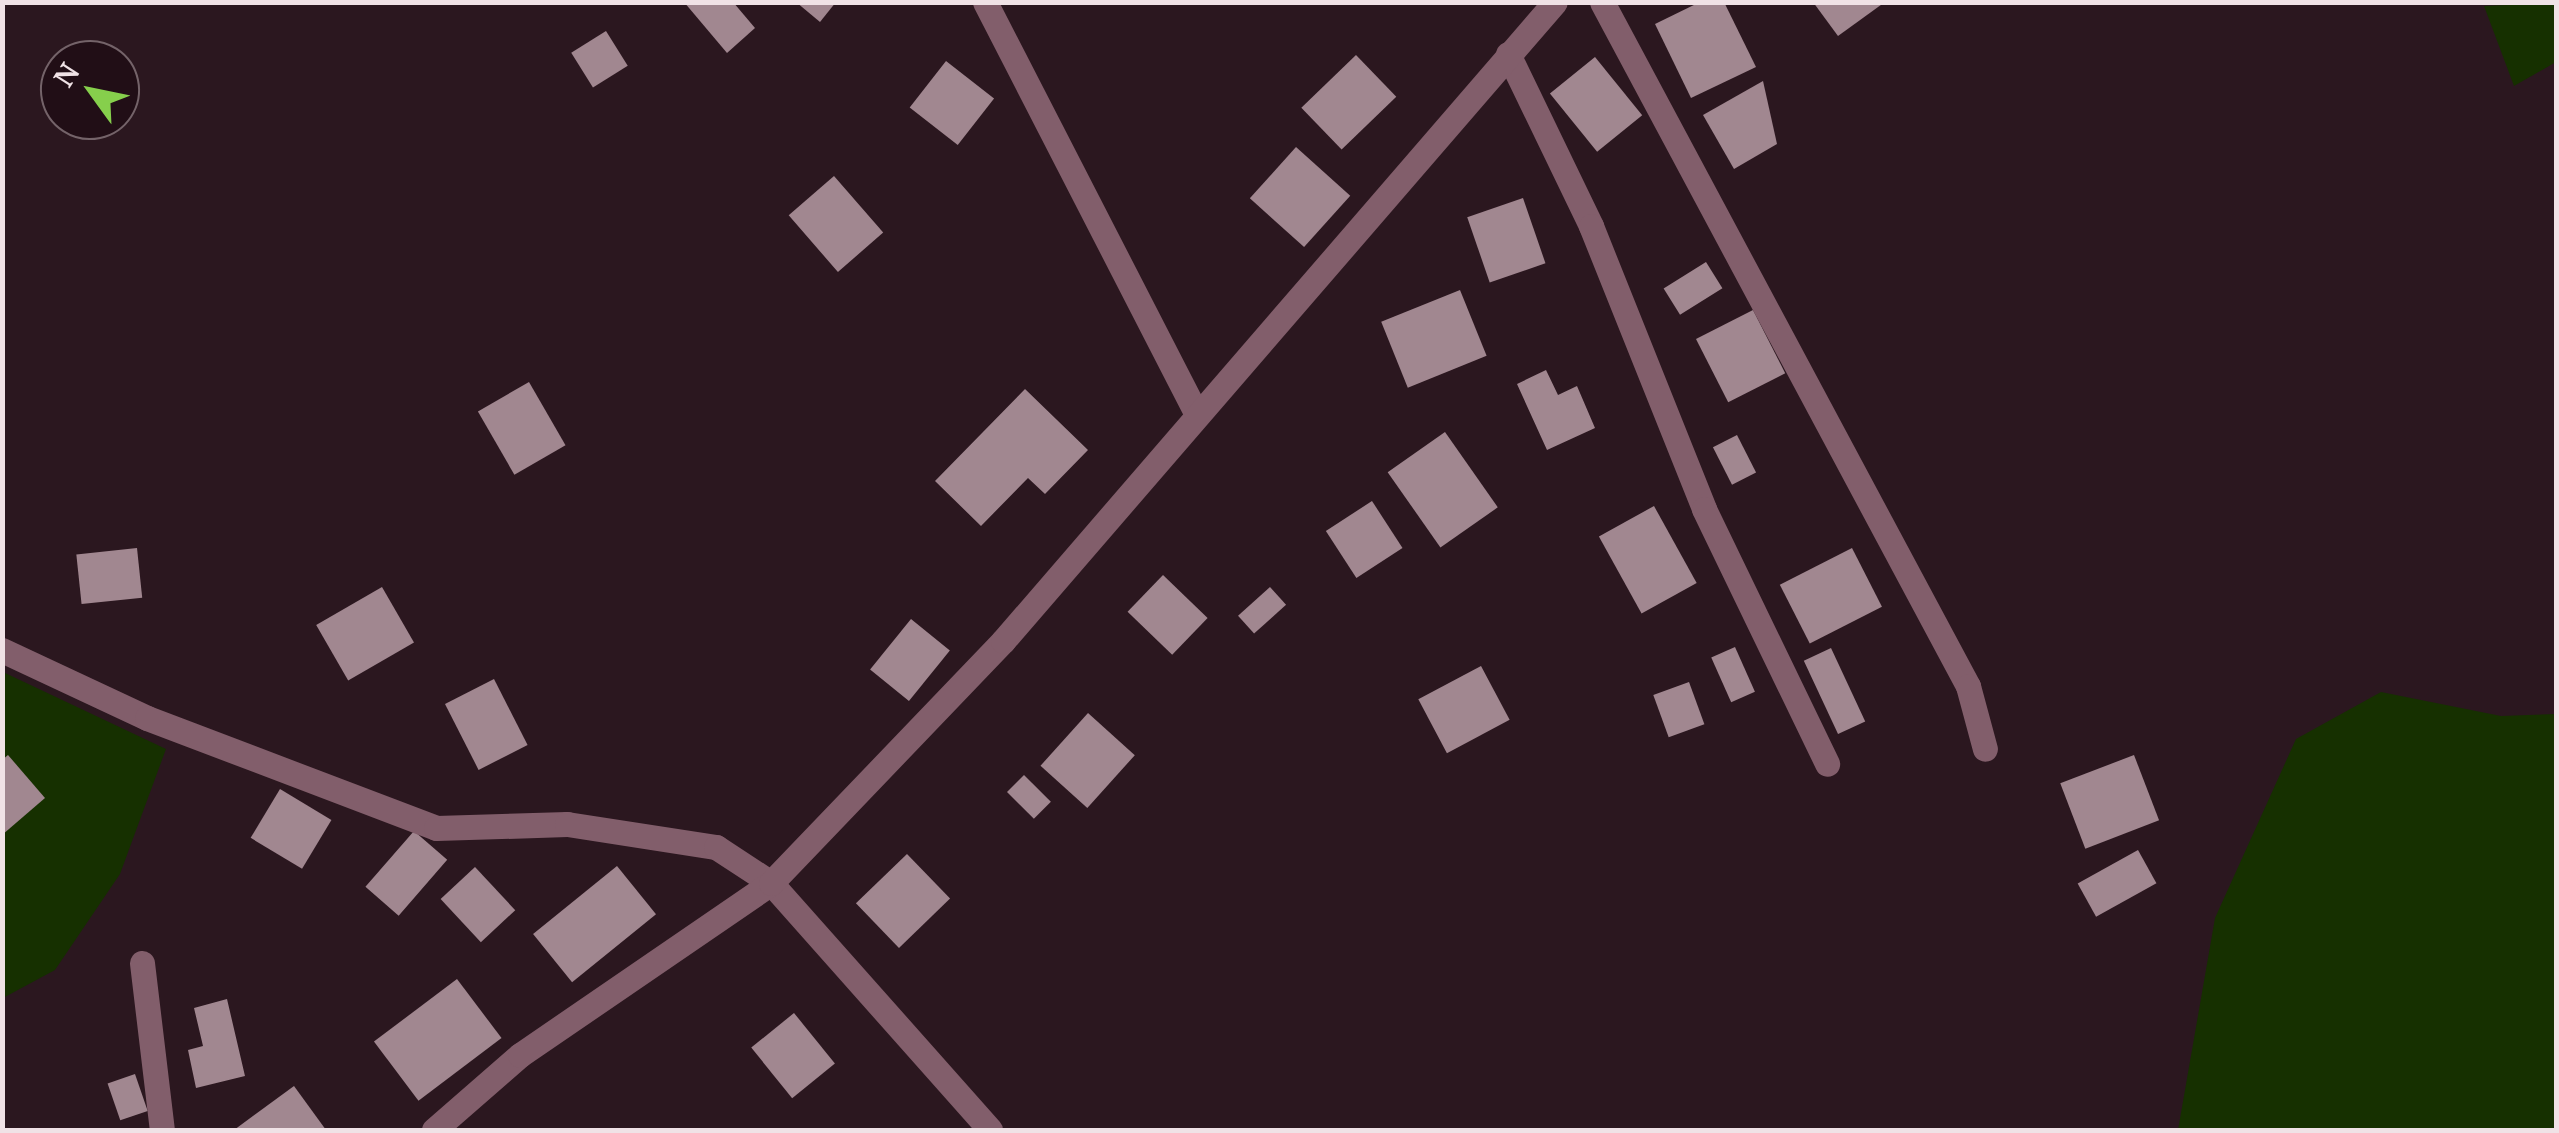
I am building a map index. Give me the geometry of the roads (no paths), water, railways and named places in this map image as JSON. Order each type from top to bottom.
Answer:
[{"type":"street","points":[[985,2],[1197,415]]},
{"type":"street","points":[[434,1130],[520,1055],[771,883],[1003,641],[1555,2]]},
{"type":"street","points":[[1602,2],[1968,686],[1985,748]]},
{"type":"street","points":[[1508,54],[1591,226],[1704,510],[1827,764]]},
{"type":"street","points":[[2,650],[147,718],[436,828],[566,824],[705,844],[771,883],[990,1130]]},
{"type":"street","points":[[142,963],[162,1130]]}]
